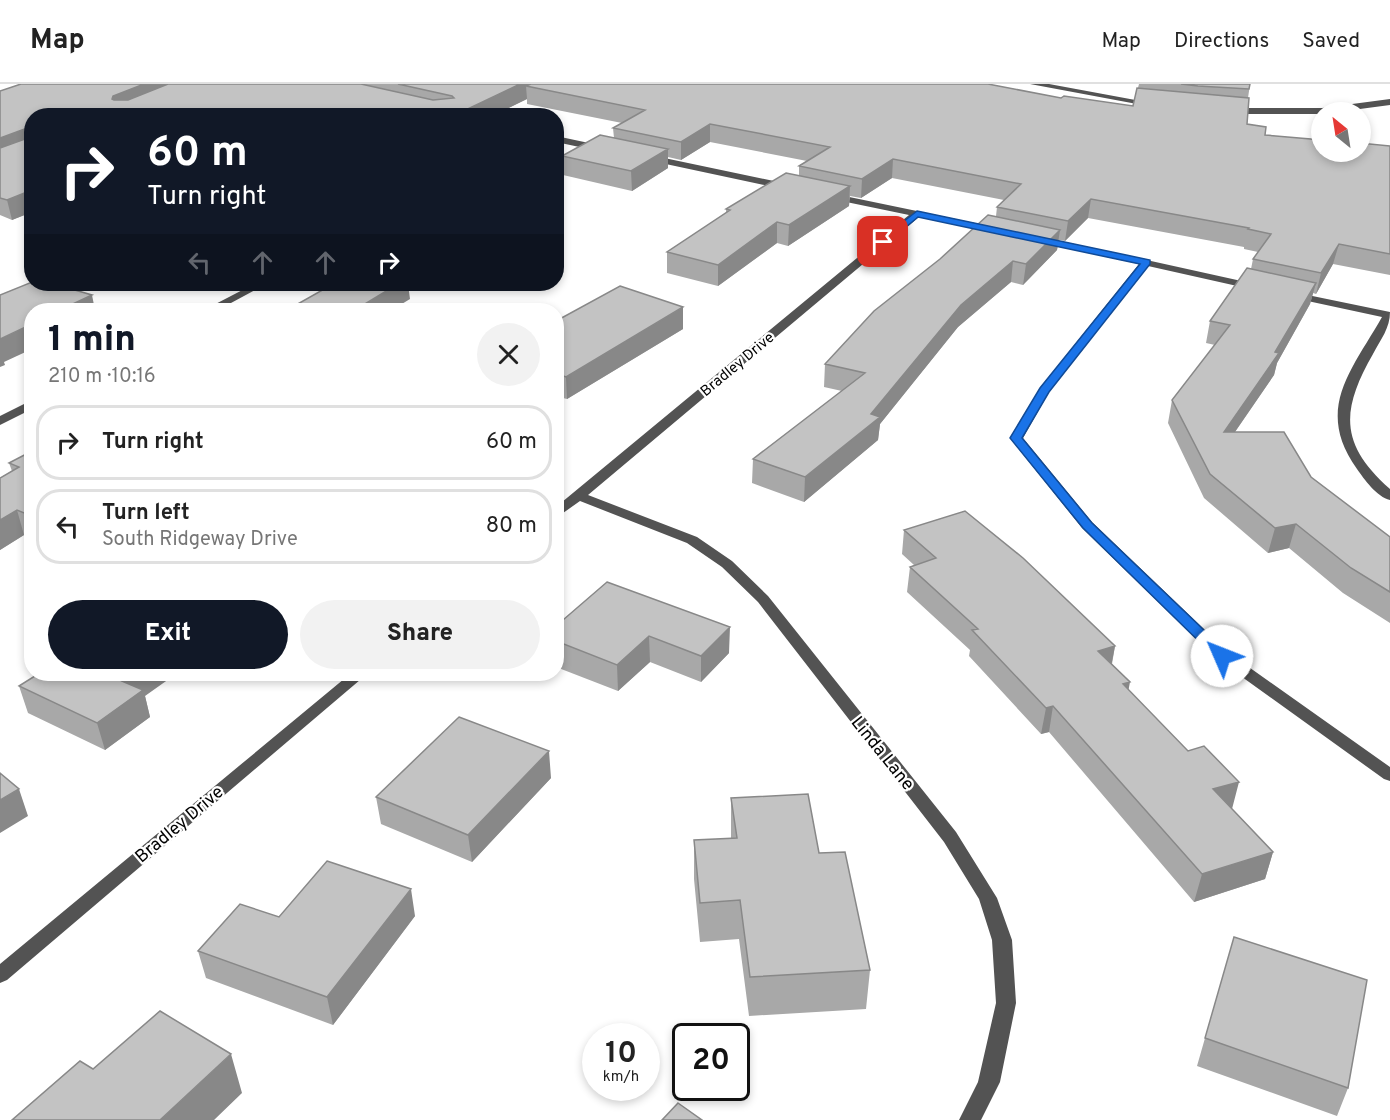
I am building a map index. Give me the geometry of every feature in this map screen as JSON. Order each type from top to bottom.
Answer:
[{"type":"street","points":[[1034,84],[1163,105]]},
{"type":"street","points":[[1371,105],[1390,102]]},
{"type":"street","points":[[1211,110],[1311,112]]},
{"type":"street","points":[[564,141],[618,152]]},
{"type":"street","points":[[641,156],[797,189]]},
{"type":"street","points":[[818,193],[1001,231]]},
{"type":"street","name":"Bradley Drive","points":[[564,508],[917,214]]},
{"type":"street","points":[[1024,236],[1261,288]]},
{"type":"street","points":[[1146,262],[1044,391],[1016,438],[1087,525],[1222,656],[1390,775]]},
{"type":"street","points":[[224,303],[247,291]]},
{"type":"street","points":[[1283,292],[1390,315],[1353,381],[1343,409],[1345,436],[1356,459],[1375,484],[1390,496]]},
{"type":"street","points":[[0,421],[24,408]]},
{"type":"street","name":"Linda Lane","points":[[579,496],[692,540],[727,564],[763,599],[950,837],[988,897],[1002,940],[1006,1003],[989,1082],[970,1120]]},
{"type":"street","name":"Bradley Drive","points":[[0,975],[351,681]]},
{"type":"building","points":[[21,84],[144,84],[113,96],[112,99],[128,100],[168,84],[361,84],[433,100],[454,98],[398,84],[520,84],[470,108],[24,108],[24,129],[0,138],[0,91]]},
{"type":"building","points":[[531,84],[988,84],[1061,98],[1064,96],[1133,106],[1137,88],[1249,98],[1247,124],[1266,127],[1265,135],[1311,139],[1311,162],[1371,162],[1371,144],[1390,146],[1390,254],[1339,244],[1321,273],[1253,259],[1271,234],[1249,228],[1091,199],[1068,221],[997,207],[1021,184],[893,159],[862,179],[799,166],[830,147],[710,124],[681,142],[613,128],[645,110],[526,86]]},
{"type":"building","points":[[1181,84],[1250,84],[1249,89]]},
{"type":"building","points":[[600,135],[668,149],[631,171],[564,155]]},
{"type":"building","points":[[24,139],[24,193],[7,200],[0,198],[0,148]]},
{"type":"building","points":[[786,173],[850,186],[789,225],[777,222],[718,265],[667,252],[730,210],[726,209]]},
{"type":"building","points":[[988,215],[1060,230],[1026,264],[1013,261],[961,305],[871,414],[880,417],[805,477],[753,459],[865,373],[825,364],[874,311],[940,259]]},
{"type":"building","points":[[1247,268],[1316,283],[1275,352],[1279,353],[1224,432],[1284,432],[1311,477],[1390,537],[1390,592],[1351,568],[1296,524],[1275,528],[1210,474],[1172,400],[1230,325],[1210,321]]},
{"type":"building","points":[[24,285],[24,291],[78,291],[92,295],[75,303],[24,303],[24,328],[0,339],[0,295]]},
{"type":"building","points":[[620,286],[683,307],[566,377],[564,376],[564,317]]},
{"type":"building","points":[[321,291],[386,291],[367,303],[299,303]]},
{"type":"building","points":[[24,455],[24,513],[17,510],[0,520],[0,478],[19,467],[9,463]]},
{"type":"building","points":[[965,511],[1023,558],[1115,646],[1098,651],[1130,682],[1123,684],[1188,751],[1204,746],[1239,782],[1213,789],[1273,852],[1202,874],[1053,706],[1046,708],[972,630],[978,629],[910,567],[936,558],[904,530]]},
{"type":"building","points":[[607,582],[730,627],[701,656],[649,636],[617,665],[564,644],[564,619]]},
{"type":"building","points":[[27,681],[122,681],[143,690],[97,723],[19,686]]},
{"type":"building","points":[[459,717],[549,751],[468,835],[376,797]]},
{"type":"building","points":[[0,773],[19,789],[0,800]]},
{"type":"building","points":[[808,794],[819,853],[845,852],[870,970],[750,977],[740,900],[700,903],[694,840],[737,838],[731,798]]},
{"type":"building","points":[[327,861],[411,889],[327,997],[198,951],[240,904],[279,917]]},
{"type":"building","points":[[1234,937],[1367,980],[1348,1088],[1205,1038]]},
{"type":"building","points":[[160,1011],[231,1054],[160,1120],[12,1120],[80,1061],[93,1069]]},
{"type":"building","points":[[678,1103],[702,1120],[662,1120]]},
{"type":"route","points":[[883,242],[917,214],[1146,262],[1044,391],[1016,438],[1087,525],[1222,656]]}]
